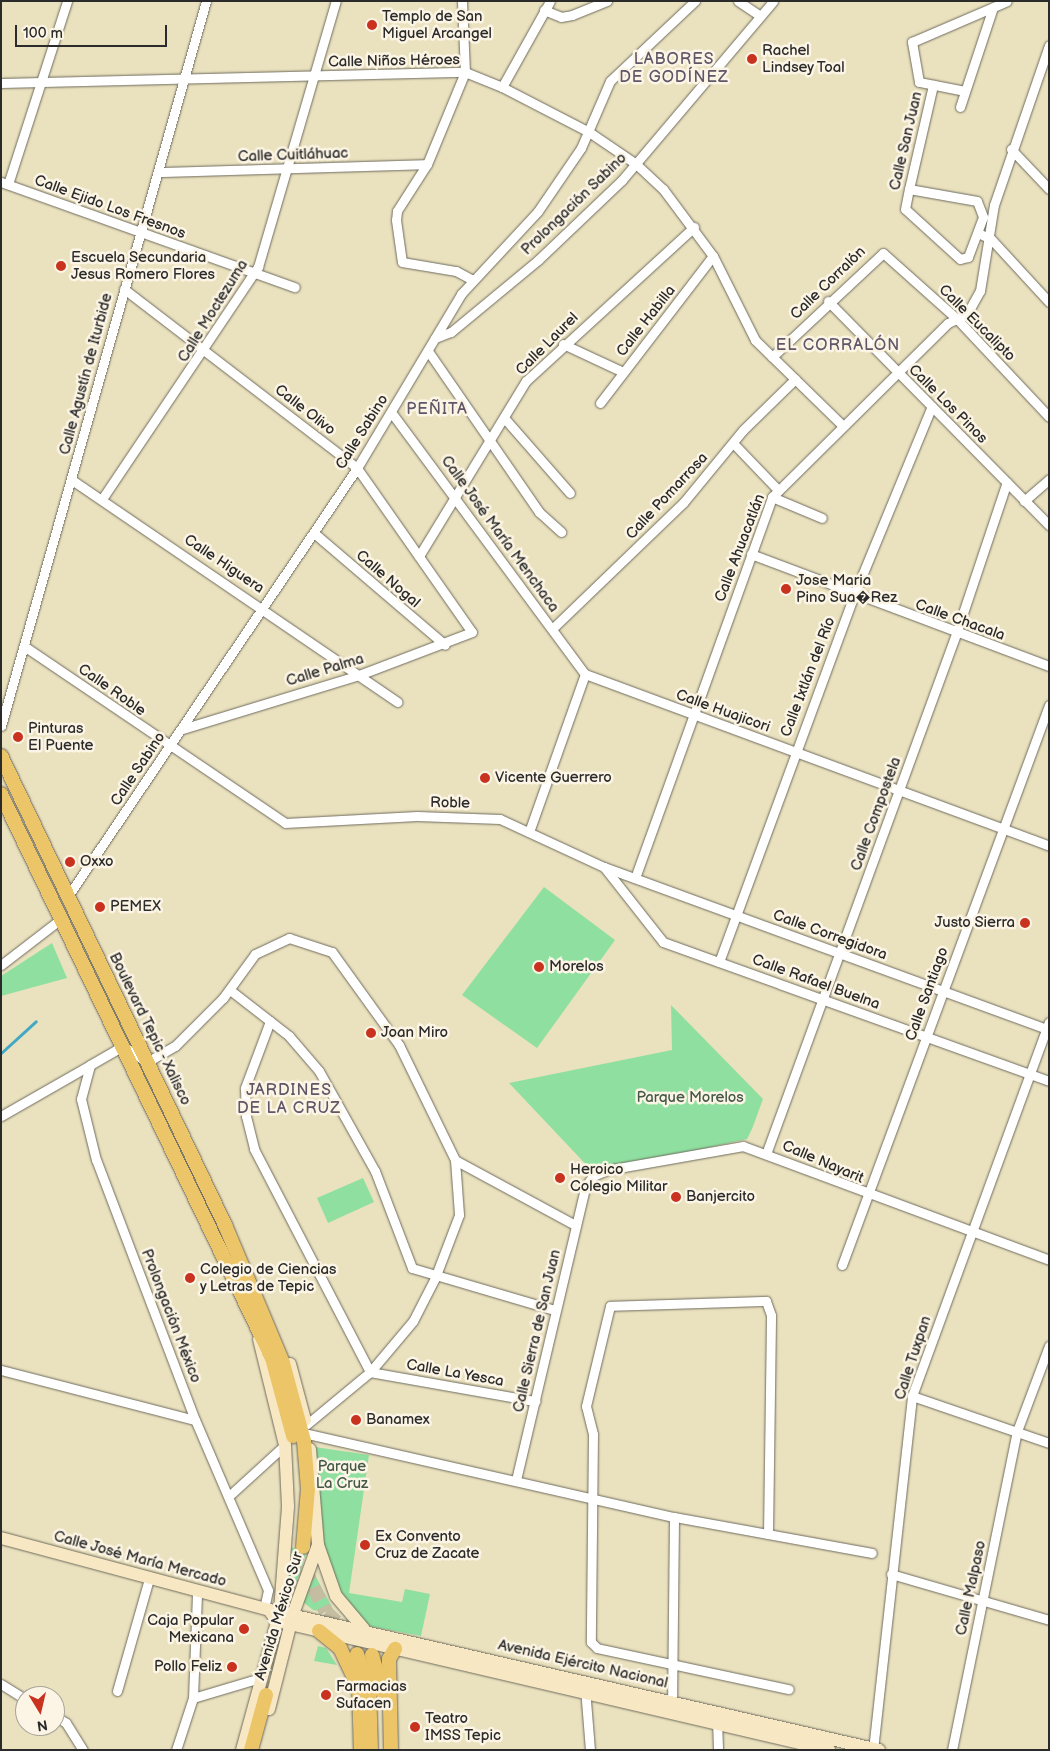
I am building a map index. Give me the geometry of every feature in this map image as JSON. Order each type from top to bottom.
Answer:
[{"type":"main road","name":"Boulevard Tepic - Xalisco","points":[[1,756],[147,1062],[261,1321]]},
{"type":"main road","name":"Boulevard Tepic - Xalisco","points":[[1,794],[123,1046],[261,1321]]},
{"type":"main road","name":"Avenida México Sur","points":[[257,1750],[292,1620],[318,1545],[307,1429],[288,1359],[261,1321]]},
{"type":"main road","name":"Avenida México Sur","points":[[242,1750],[260,1678],[288,1506],[285,1445],[261,1321]]},
{"type":"main road","points":[[261,1321],[294,1395],[304,1441],[308,1489],[300,1548]]},
{"type":"main road","name":"Calle José María Mercado","points":[[1,1538],[272,1613]]},
{"type":"main road","points":[[318,1545],[336,1596],[350,1618],[368,1632]]},
{"type":"main road","name":"Avenida Ejército Nacional","points":[[272,1613],[319,1631],[396,1649],[585,1687]]},
{"type":"main road","name":"Avenida Ejército Nacional","points":[[292,1620],[368,1632],[717,1718],[829,1750]]},
{"type":"main road","points":[[319,1631],[340,1648],[359,1688],[361,1750]]},
{"type":"main road","points":[[391,1750],[388,1659],[396,1649]]},
{"type":"main road","points":[[357,1654],[370,1688],[371,1750]]},
{"type":"main road","points":[[372,1655],[382,1691],[386,1750]]},
{"type":"main road","points":[[251,1750],[266,1694]]},
{"type":"main road","name":"Avenida Ejército Nacional","points":[[717,1718],[875,1749]]},
{"type":"street","points":[[4,183],[41,82],[67,1]]},
{"type":"street","name":"Calle Agustín de Iturbide","points":[[1,726],[206,1]]},
{"type":"street","name":"Calle Moctezuma","points":[[102,499],[206,351],[255,272],[316,75],[336,1]]},
{"type":"street","points":[[462,1],[465,72],[428,164],[397,211],[402,262],[456,271],[473,280]]},
{"type":"street","points":[[502,86],[550,1]]},
{"type":"street","points":[[544,10],[561,17],[572,15],[607,1]]},
{"type":"street","name":"Calle Sabino","points":[[68,896],[314,533],[473,280],[538,211],[588,132],[610,81],[696,1]]},
{"type":"street","points":[[738,1],[760,16]]},
{"type":"street","name":"Prolongación Sabino","points":[[435,338],[451,332],[538,260],[636,164],[712,68],[773,1]]},
{"type":"street","name":"Calle San Juan","points":[[978,233],[968,257],[960,259],[905,209],[933,85],[916,78],[915,38],[1006,1]]},
{"type":"street","points":[[960,107],[993,7]]},
{"type":"street","name":"Calle Ahuacatlán","points":[[635,878],[751,554],[775,494],[898,373],[957,319],[968,314],[980,291],[992,239],[994,206],[1010,149],[1032,103],[1047,58],[1049,45]]},
{"type":"street","name":"Calle Niños Héroes","points":[[1,83],[465,72],[502,86],[588,132],[636,164],[694,227],[713,256],[755,340],[843,426]]},
{"type":"street","points":[[933,85],[965,92]]},
{"type":"street","points":[[1010,149],[1049,189]]},
{"type":"street","name":"Calle Cuitláhuac","points":[[159,172],[287,170],[428,164]]},
{"type":"street","name":"Calle Ejido Los Fresnos","points":[[4,183],[295,287]]},
{"type":"street","points":[[908,189],[974,199],[983,214],[978,233],[992,239],[1049,302]]},
{"type":"street","name":"Calle Laurel","points":[[419,556],[458,498],[506,420],[526,381],[563,344],[694,227]]},
{"type":"street","name":"Calle Eucalipto","points":[[883,253],[957,319],[1049,417]]},
{"type":"street","name":"Calle Corralón","points":[[772,357],[828,301],[883,253]]},
{"type":"street","name":"Calle Habilla","points":[[563,344],[624,372],[713,256]]},
{"type":"street","name":"Calle Olivo","points":[[124,289],[356,468],[472,632]]},
{"type":"street","name":"Calle Los Pinos","points":[[828,301],[1049,525]]},
{"type":"street","points":[[428,351],[539,512],[561,532]]},
{"type":"street","points":[[600,404],[624,372]]},
{"type":"street","name":"Calle Pomarrosa","points":[[553,628],[683,503],[733,443],[795,379]]},
{"type":"street","name":"Calle Ixtlán del Río","points":[[720,962],[795,752],[854,595],[932,406]]},
{"type":"street","name":"Calle José María Menchaca","points":[[391,412],[458,498],[585,674]]},
{"type":"street","points":[[506,420],[570,493]]},
{"type":"street","points":[[733,443],[775,494],[822,518]]},
{"type":"street","points":[[1024,501],[1049,479]]},
{"type":"street","name":"Calle Higuera","points":[[72,480],[263,606],[398,702]]},
{"type":"street","name":"Calle Compostela","points":[[766,1154],[900,791],[956,634],[1007,482]]},
{"type":"street","name":"Calle Nogal","points":[[314,533],[445,645]]},
{"type":"street","name":"Calle Chacala","points":[[751,554],[956,634],[1049,666]]},
{"type":"street","name":"Calle Palma","points":[[182,729],[359,675],[445,645],[472,632]]},
{"type":"street","name":"Calle Roble","points":[[24,646],[169,747],[285,823]]},
{"type":"street","points":[[529,832],[585,674]]},
{"type":"street","name":"Calle Huajicori","points":[[585,674],[1049,846]]},
{"type":"street","name":"Calle Santiago","points":[[842,1265],[1049,705]]},
{"type":"street","name":"Roble","points":[[285,823],[478,817],[500,819],[604,867]]},
{"type":"street","name":"Calle Corregidora","points":[[604,867],[943,991],[1048,1025]]},
{"type":"street","name":"Calle Rafael Buelna","points":[[604,867],[663,942],[1049,1081]]},
{"type":"street","points":[[1,965],[62,918]]},
{"type":"street","points":[[1,1116],[123,1046],[147,1062],[175,1046],[230,990],[246,964],[275,942],[301,939],[332,952],[399,1045],[455,1160],[459,1215],[436,1278],[412,1321],[370,1372],[307,1429]]},
{"type":"street","points":[[230,990],[270,1021],[319,1071],[353,1127],[375,1171],[406,1261],[418,1273],[556,1310]]},
{"type":"street","points":[[270,1021],[245,1088],[246,1116],[254,1148],[370,1372]]},
{"type":"street","name":"Calle Tuxpan","points":[[875,1749],[891,1574],[912,1396],[1048,1025]]},
{"type":"street","name":"Prolongación México","points":[[90,1065],[81,1099],[89,1134],[195,1420],[230,1495],[268,1590],[272,1613]]},
{"type":"street","name":"Calle Nayarit","points":[[585,1187],[593,1176],[629,1164],[743,1146],[868,1196],[1049,1260]]},
{"type":"street","points":[[455,1160],[575,1225]]},
{"type":"street","name":"Calle Sierra de San Juan","points":[[516,1480],[585,1187]]},
{"type":"street","points":[[768,1534],[771,1315],[761,1299],[615,1303],[606,1310],[586,1406],[593,1434],[591,1642],[597,1648],[789,1689]]},
{"type":"street","name":"Calle Malpaso","points":[[952,1750],[1017,1431],[1049,1346]]},
{"type":"street","points":[[1,1370],[195,1420]]},
{"type":"street","name":"Calle La Yesca","points":[[370,1372],[535,1401]]},
{"type":"street","points":[[912,1396],[1049,1443]]},
{"type":"street","points":[[307,1429],[554,1490],[674,1517],[872,1553]]},
{"type":"street","points":[[230,1495],[285,1445]]},
{"type":"street","points":[[672,1707],[674,1663],[674,1517]]},
{"type":"street","points":[[891,1574],[1049,1620]]},
{"type":"street","points":[[117,1691],[149,1579]]},
{"type":"street","points":[[176,1750],[193,1698],[197,1592]]},
{"type":"street","points":[[193,1698],[260,1678]]},
{"type":"street","points":[[1,1684],[15,1692]]},
{"type":"street","points":[[585,1687],[590,1750]]},
{"type":"street","points":[[717,1718],[718,1750]]},
{"type":"street","points":[[65,1721],[83,1750]]},
{"type":"green space","name":"Morelos","points":[[544,887],[615,940],[537,1048],[462,995]]},
{"type":"green space","points":[[52,943],[67,978],[1,996],[1,976]]},
{"type":"green space","name":"Parque Morelos","points":[[671,1005],[763,1099],[752,1129],[747,1139],[594,1173],[509,1083],[672,1050]]},
{"type":"green space","points":[[363,1178],[374,1202],[328,1223],[317,1198]]},
{"type":"green space","name":"Parque La Cruz","points":[[315,1447],[369,1455],[349,1593],[402,1602],[405,1589],[430,1594],[421,1636],[352,1623],[328,1588],[318,1527]]},
{"type":"green space","points":[[308,1544],[301,1571],[287,1604],[290,1547],[301,1550]]},
{"type":"green space","points":[[314,1573],[333,1609],[330,1613],[313,1610],[303,1602]]},
{"type":"green space","points":[[318,1646],[326,1648],[337,1665],[314,1661]]},
{"type":"waterway","points":[[1,1053],[36,1021]]},
{"type":"tunnel","points":[[266,1695],[297,1553]]},
{"type":"tunnel","points":[[304,1569],[326,1612],[372,1655]]},
{"type":"place","name":"Templo de San Miguel Arcangel","points":[[372,25]]},
{"type":"place","name":"Rachel Lindsey Toal","points":[[752,59]]},
{"type":"place","name":"Escuela Secundaria Jesus Romero Flores","points":[[61,266]]},
{"type":"place","name":"Jose Maria Pino Sua�Rez","points":[[786,589]]},
{"type":"place","name":"Pinturas El Puente","points":[[18,737]]},
{"type":"place","name":"Vicente Guerrero","points":[[485,778]]},
{"type":"place","name":"Oxxo","points":[[70,862]]},
{"type":"place","name":"PEMEX","points":[[100,907]]},
{"type":"place","name":"Justo Sierra","points":[[1025,923]]},
{"type":"place","name":"Morelos","points":[[539,967]]},
{"type":"place","name":"Joan Miro","points":[[371,1033]]},
{"type":"place","name":"Heroico Colegio Militar","points":[[560,1178]]},
{"type":"place","name":"Banjercito","points":[[676,1197]]},
{"type":"place","name":"Colegio de Ciencias y Letras de Tepic","points":[[190,1278]]},
{"type":"place","name":"Banamex","points":[[356,1420]]},
{"type":"place","name":"Ex Convento Cruz de Zacate","points":[[365,1545]]},
{"type":"place","name":"Caja Popular Mexicana","points":[[244,1629]]},
{"type":"place","name":"Pollo Feliz","points":[[232,1667]]},
{"type":"place","name":"Farmacias Sufacen","points":[[326,1695]]},
{"type":"place","name":"Teatro IMSS Tepic","points":[[415,1727]]},
{"type":"district","name":"LABORES DE GODÍNEZ","points":[[674,69]]},
{"type":"district","name":"EL CORRALÓN","points":[[838,346]]},
{"type":"district","name":"PEÑITA","points":[[437,410]]},
{"type":"district","name":"JARDINES DE LA CRUZ","points":[[289,1100]]}]
